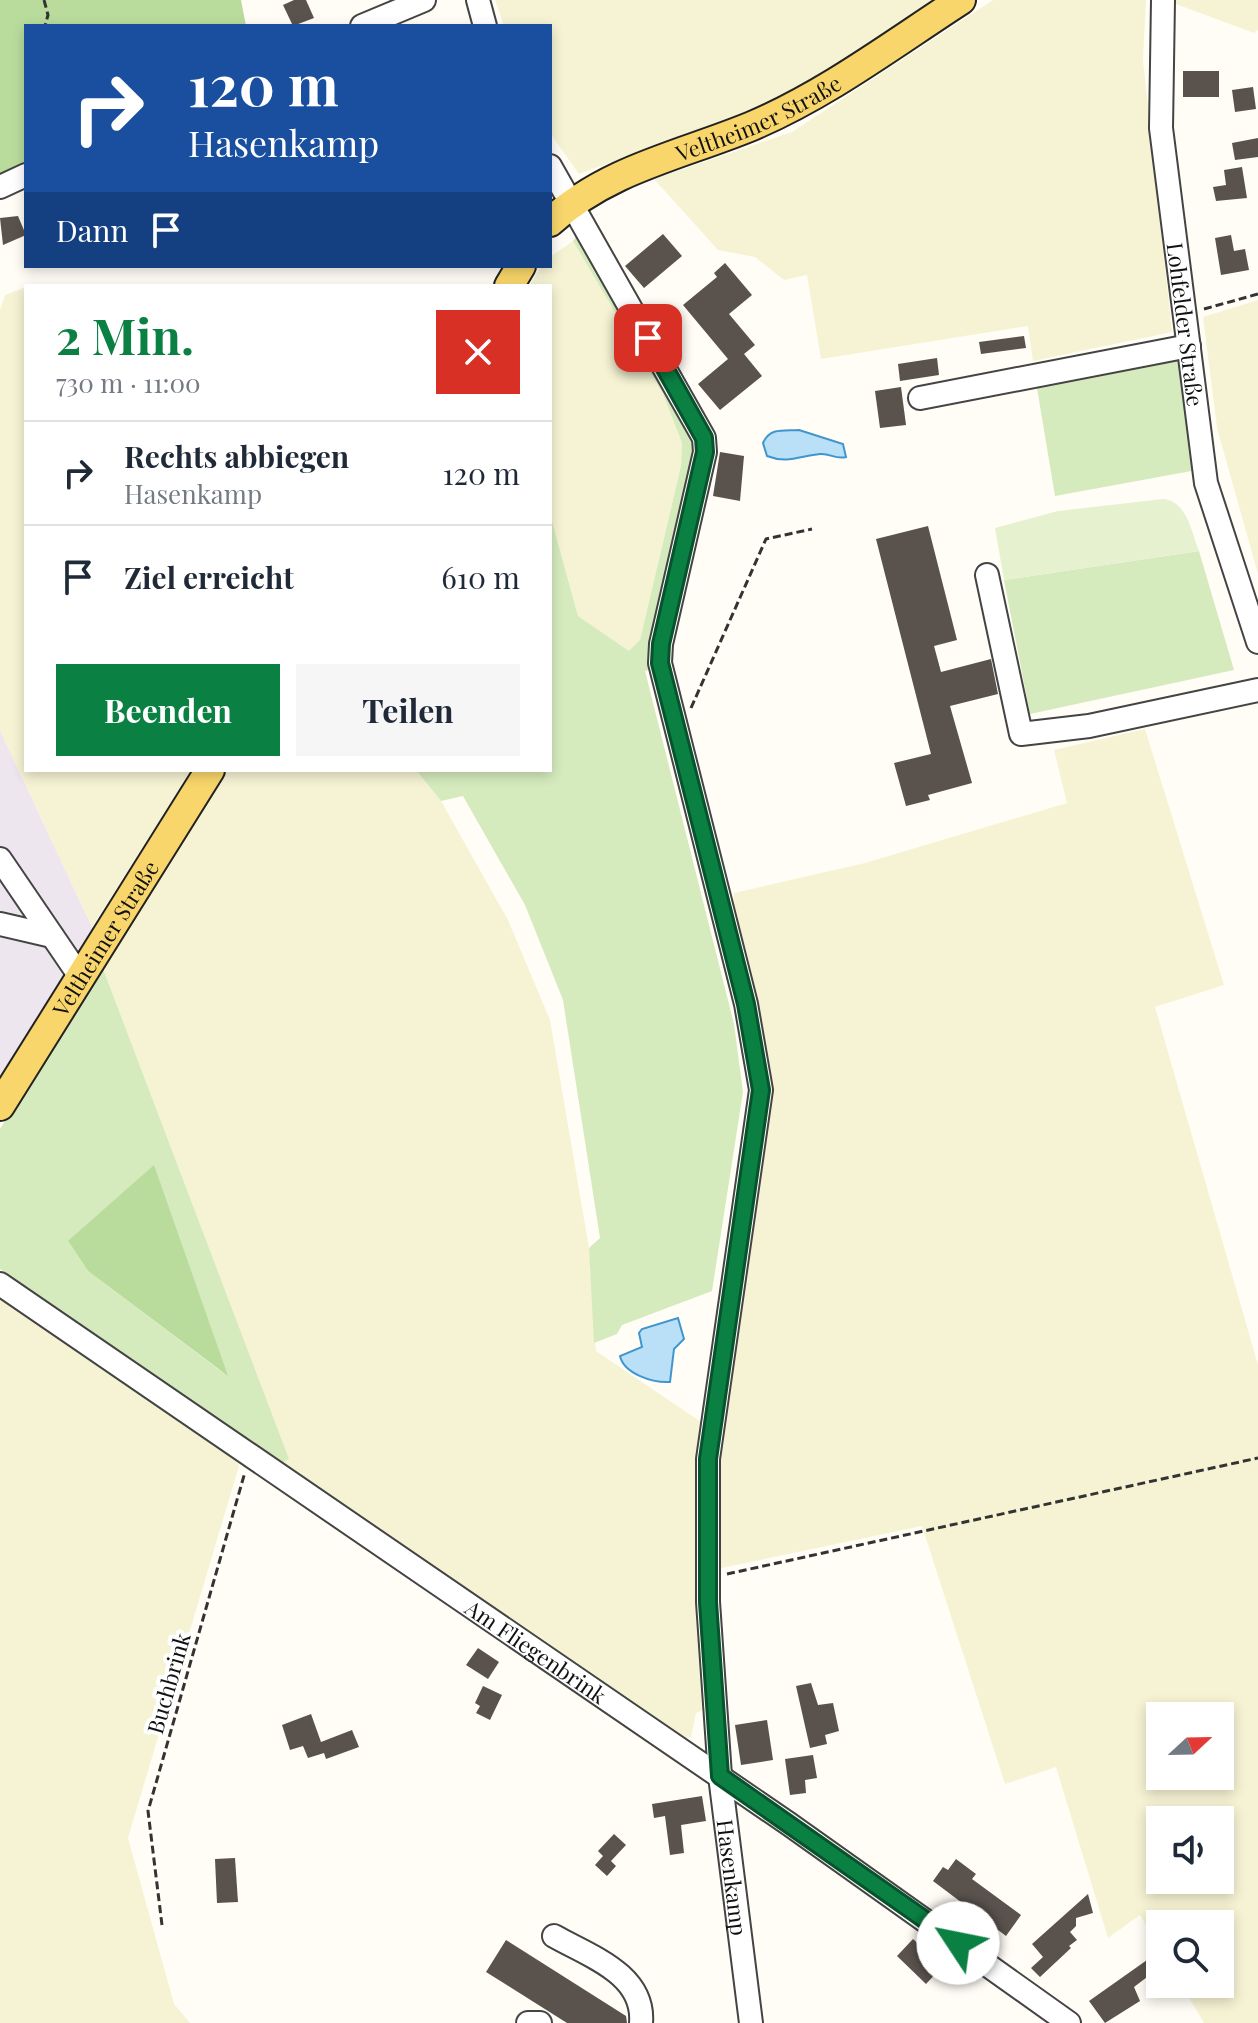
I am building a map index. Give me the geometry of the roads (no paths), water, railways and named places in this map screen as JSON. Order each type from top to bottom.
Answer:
[{"type":"main road","name":"Veltheimer Straße","points":[[560,213],[602,183],[752,126],[799,104],[961,0]]},
{"type":"main road","name":"Veltheimer Straße","points":[[0,1106],[209,772]]},
{"type":"street","points":[[367,24],[424,0]]},
{"type":"street","points":[[478,0],[484,24]]},
{"type":"street","name":"Lohfelder Straße","points":[[1163,0],[1161,128],[1206,483],[1258,642]]},
{"type":"street","name":"Hasenkamp","points":[[552,175],[560,213],[704,438],[705,452],[661,644],[660,663],[746,1004],[761,1090],[741,1244],[711,1416],[708,1459],[709,1581],[720,1776],[751,2023]]},
{"type":"street","points":[[0,187],[24,176]]},
{"type":"street","points":[[920,398],[1189,346]]},
{"type":"street","points":[[987,575],[1021,734],[1089,726],[1258,690]]},
{"type":"street","points":[[0,859],[81,978]]},
{"type":"street","points":[[0,924],[52,936]]},
{"type":"street","name":"Am Fliegenbrink","points":[[0,1284],[720,1776],[1069,2023]]},
{"type":"street","points":[[554,1936],[625,1977],[634,1991],[641,2023]]},
{"type":"street","points":[[528,2023],[540,2023]]},
{"type":"water","points":[[799,430],[843,444],[846,457],[820,454],[781,459],[767,456],[763,443],[769,434]]},
{"type":"water","points":[[678,1318],[684,1339],[674,1349],[670,1382],[648,1379],[627,1368],[620,1356],[642,1347],[639,1333],[642,1329]]}]
